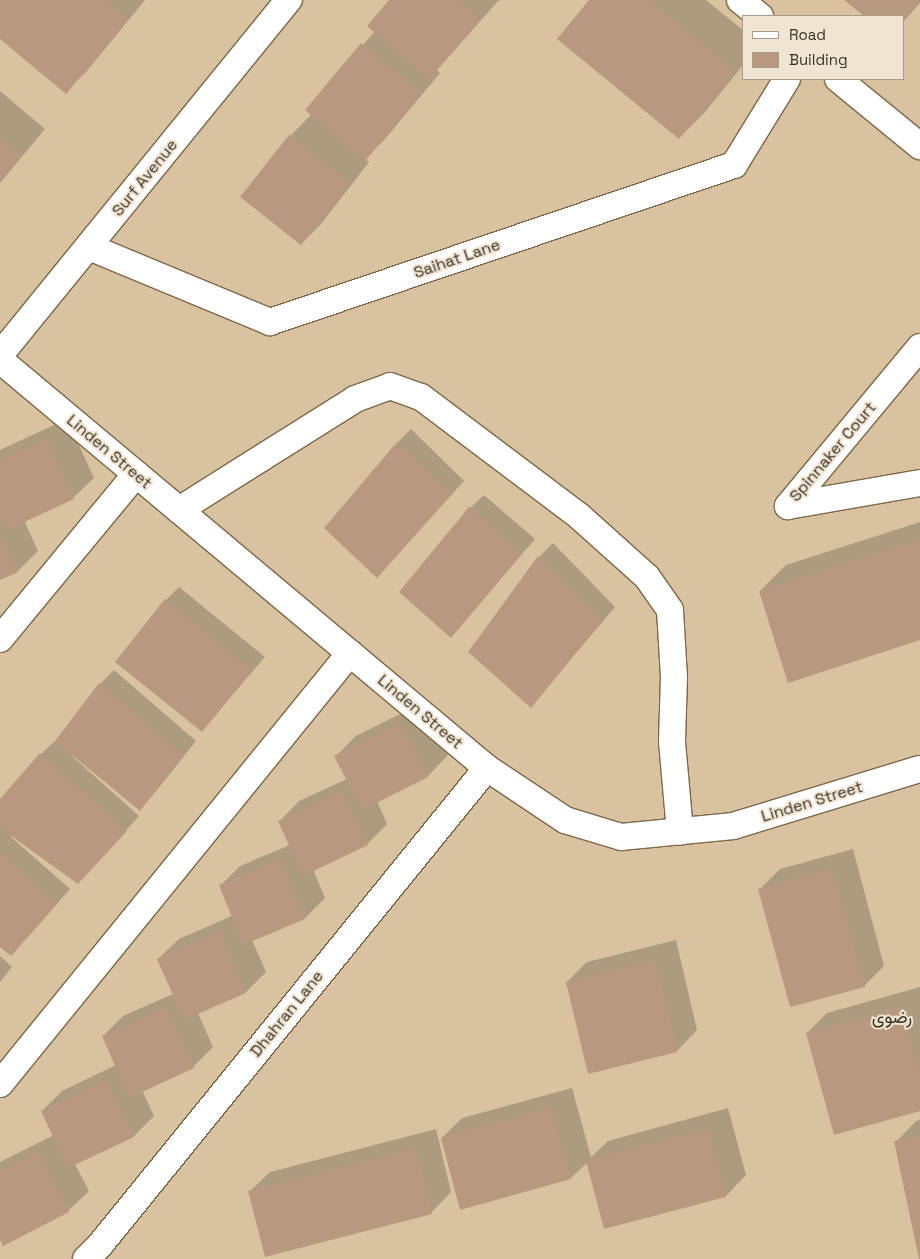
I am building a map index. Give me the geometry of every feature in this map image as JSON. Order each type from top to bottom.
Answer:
[{"type":"street","name":"Surf Avenue","points":[[0,355],[290,0]]},
{"type":"street","points":[[740,0],[759,15]]},
{"type":"street","name":"Saihat Lane","points":[[89,247],[270,322],[734,165],[786,80]]},
{"type":"street","points":[[839,80],[920,146]]},
{"type":"street","name":"Linden Street","points":[[0,360],[487,768],[565,820],[621,837],[734,826],[920,769]]},
{"type":"street","name":"Spinnaker Court","points":[[916,361],[788,506],[920,483]]},
{"type":"street","points":[[180,510],[355,399],[390,386],[421,397],[579,516],[647,577],[670,610],[674,677],[672,742],[680,832]]},
{"type":"street","points":[[0,639],[136,474]]},
{"type":"street","points":[[0,1084],[350,652]]},
{"type":"street","name":"Dhahran Lane","points":[[86,1259],[107,1237],[487,768]]},
{"type":"building","points":[[0,0],[105,0],[128,19],[66,94],[0,39]]},
{"type":"building","points":[[389,0],[458,0],[480,19],[429,79],[367,26]]},
{"type":"building","points":[[589,0],[649,0],[735,71],[679,139],[557,39]]},
{"type":"building","points":[[844,0],[919,0],[905,18],[905,15],[863,15]]},
{"type":"building","points":[[361,43],[421,93],[365,161],[305,110]]},
{"type":"building","points":[[289,135],[350,183],[301,245],[240,197]]},
{"type":"building","points":[[0,138],[20,155],[0,180]]},
{"type":"building","points":[[47,438],[74,499],[7,530],[0,515],[0,460]]},
{"type":"building","points":[[397,442],[451,495],[377,578],[324,528]]},
{"type":"building","points":[[469,507],[522,554],[451,638],[399,592]]},
{"type":"building","points":[[0,532],[18,572],[0,580]]},
{"type":"building","points":[[920,539],[920,640],[788,683],[759,591]]},
{"type":"building","points":[[538,556],[602,621],[531,708],[468,652]]},
{"type":"building","points":[[165,599],[252,671],[202,732],[115,662]]},
{"type":"building","points":[[99,683],[183,755],[140,811],[55,741]]},
{"type":"building","points":[[401,722],[428,777],[362,810],[334,756]]},
{"type":"building","points":[[40,753],[127,831],[78,884],[0,828],[0,799]]},
{"type":"building","points":[[343,791],[368,845],[303,876],[278,821]]},
{"type":"building","points":[[0,853],[57,904],[11,956],[0,947]]},
{"type":"building","points":[[281,859],[305,919],[243,945],[219,885]]},
{"type":"building","points":[[832,868],[865,987],[790,1007],[758,889]]},
{"type":"building","points":[[220,931],[246,993],[184,1020],[157,959]]},
{"type":"building","points":[[656,960],[677,1052],[588,1074],[566,982]]},
{"type":"building","points":[[167,1007],[194,1068],[129,1098],[102,1036]]},
{"type":"building","points":[[901,1007],[920,1077],[920,1111],[834,1135],[806,1033]]},
{"type":"building","points":[[107,1079],[134,1137],[68,1168],[41,1111]]},
{"type":"building","points":[[552,1107],[571,1179],[460,1210],[441,1138]]},
{"type":"building","points":[[708,1128],[726,1197],[604,1229],[586,1161]]},
{"type":"building","points":[[920,1136],[920,1259],[919,1259],[894,1141]]},
{"type":"building","points":[[416,1148],[432,1214],[265,1257],[248,1191]]},
{"type":"building","points":[[39,1151],[69,1212],[3,1246],[0,1240],[0,1171]]},
{"type":"district","name":"رضوى","points":[[892,1017]]}]
